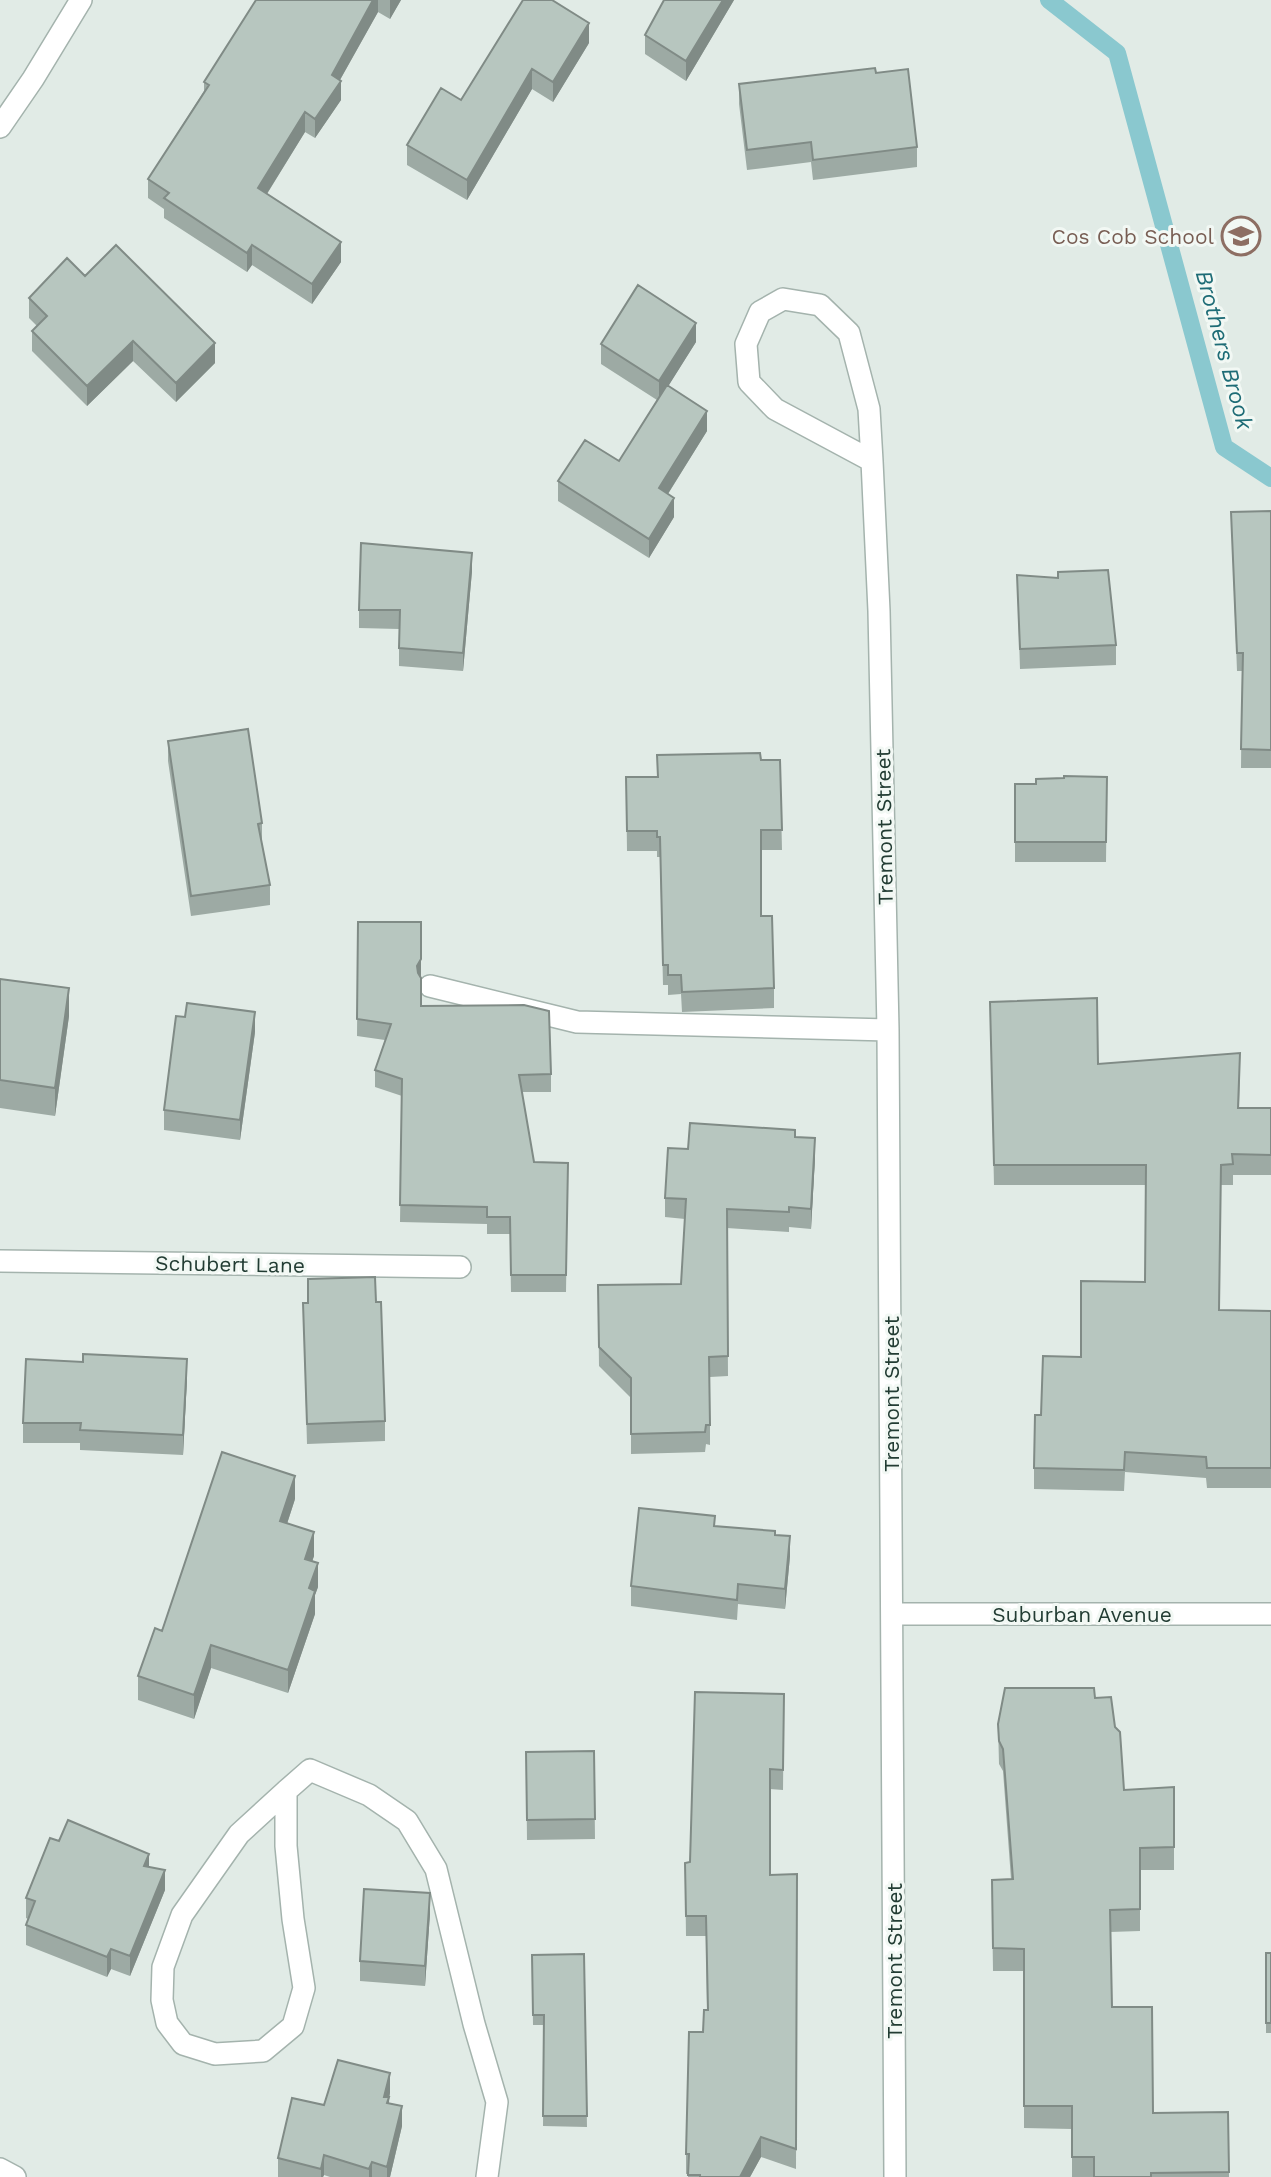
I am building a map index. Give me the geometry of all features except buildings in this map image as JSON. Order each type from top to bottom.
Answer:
[{"type":"street","points":[[0,127],[81,0]]},
{"type":"street","name":"Tremont Street","points":[[872,461],[775,409],[749,382],[746,344],[760,312],[783,299],[820,304],[849,333],[869,408],[872,461],[879,611],[888,1030],[895,2177]]},
{"type":"street","points":[[430,986],[577,1022],[888,1030]]},
{"type":"street","name":"Schubert Lane","points":[[0,1261],[460,1268]]},
{"type":"street","name":"Suburban Avenue","points":[[893,1614],[1271,1615]]},
{"type":"street","points":[[286,1791],[286,1846],[293,1919],[304,1988],[293,2026],[263,2051],[215,2054],[183,2044],[167,2023],[162,2000],[163,1967],[182,1915],[239,1834],[286,1791],[310,1770],[369,1795],[407,1821],[436,1869],[474,2024],[497,2102],[487,2177]]},
{"type":"street","points":[[0,2169],[15,2177]]},
{"type":"waterway","name":"Brothers Brook","points":[[1049,0],[1117,53],[1224,447],[1271,478]]},
{"type":"place","name":"Cos Cob School","points":[[1241,236]]}]
